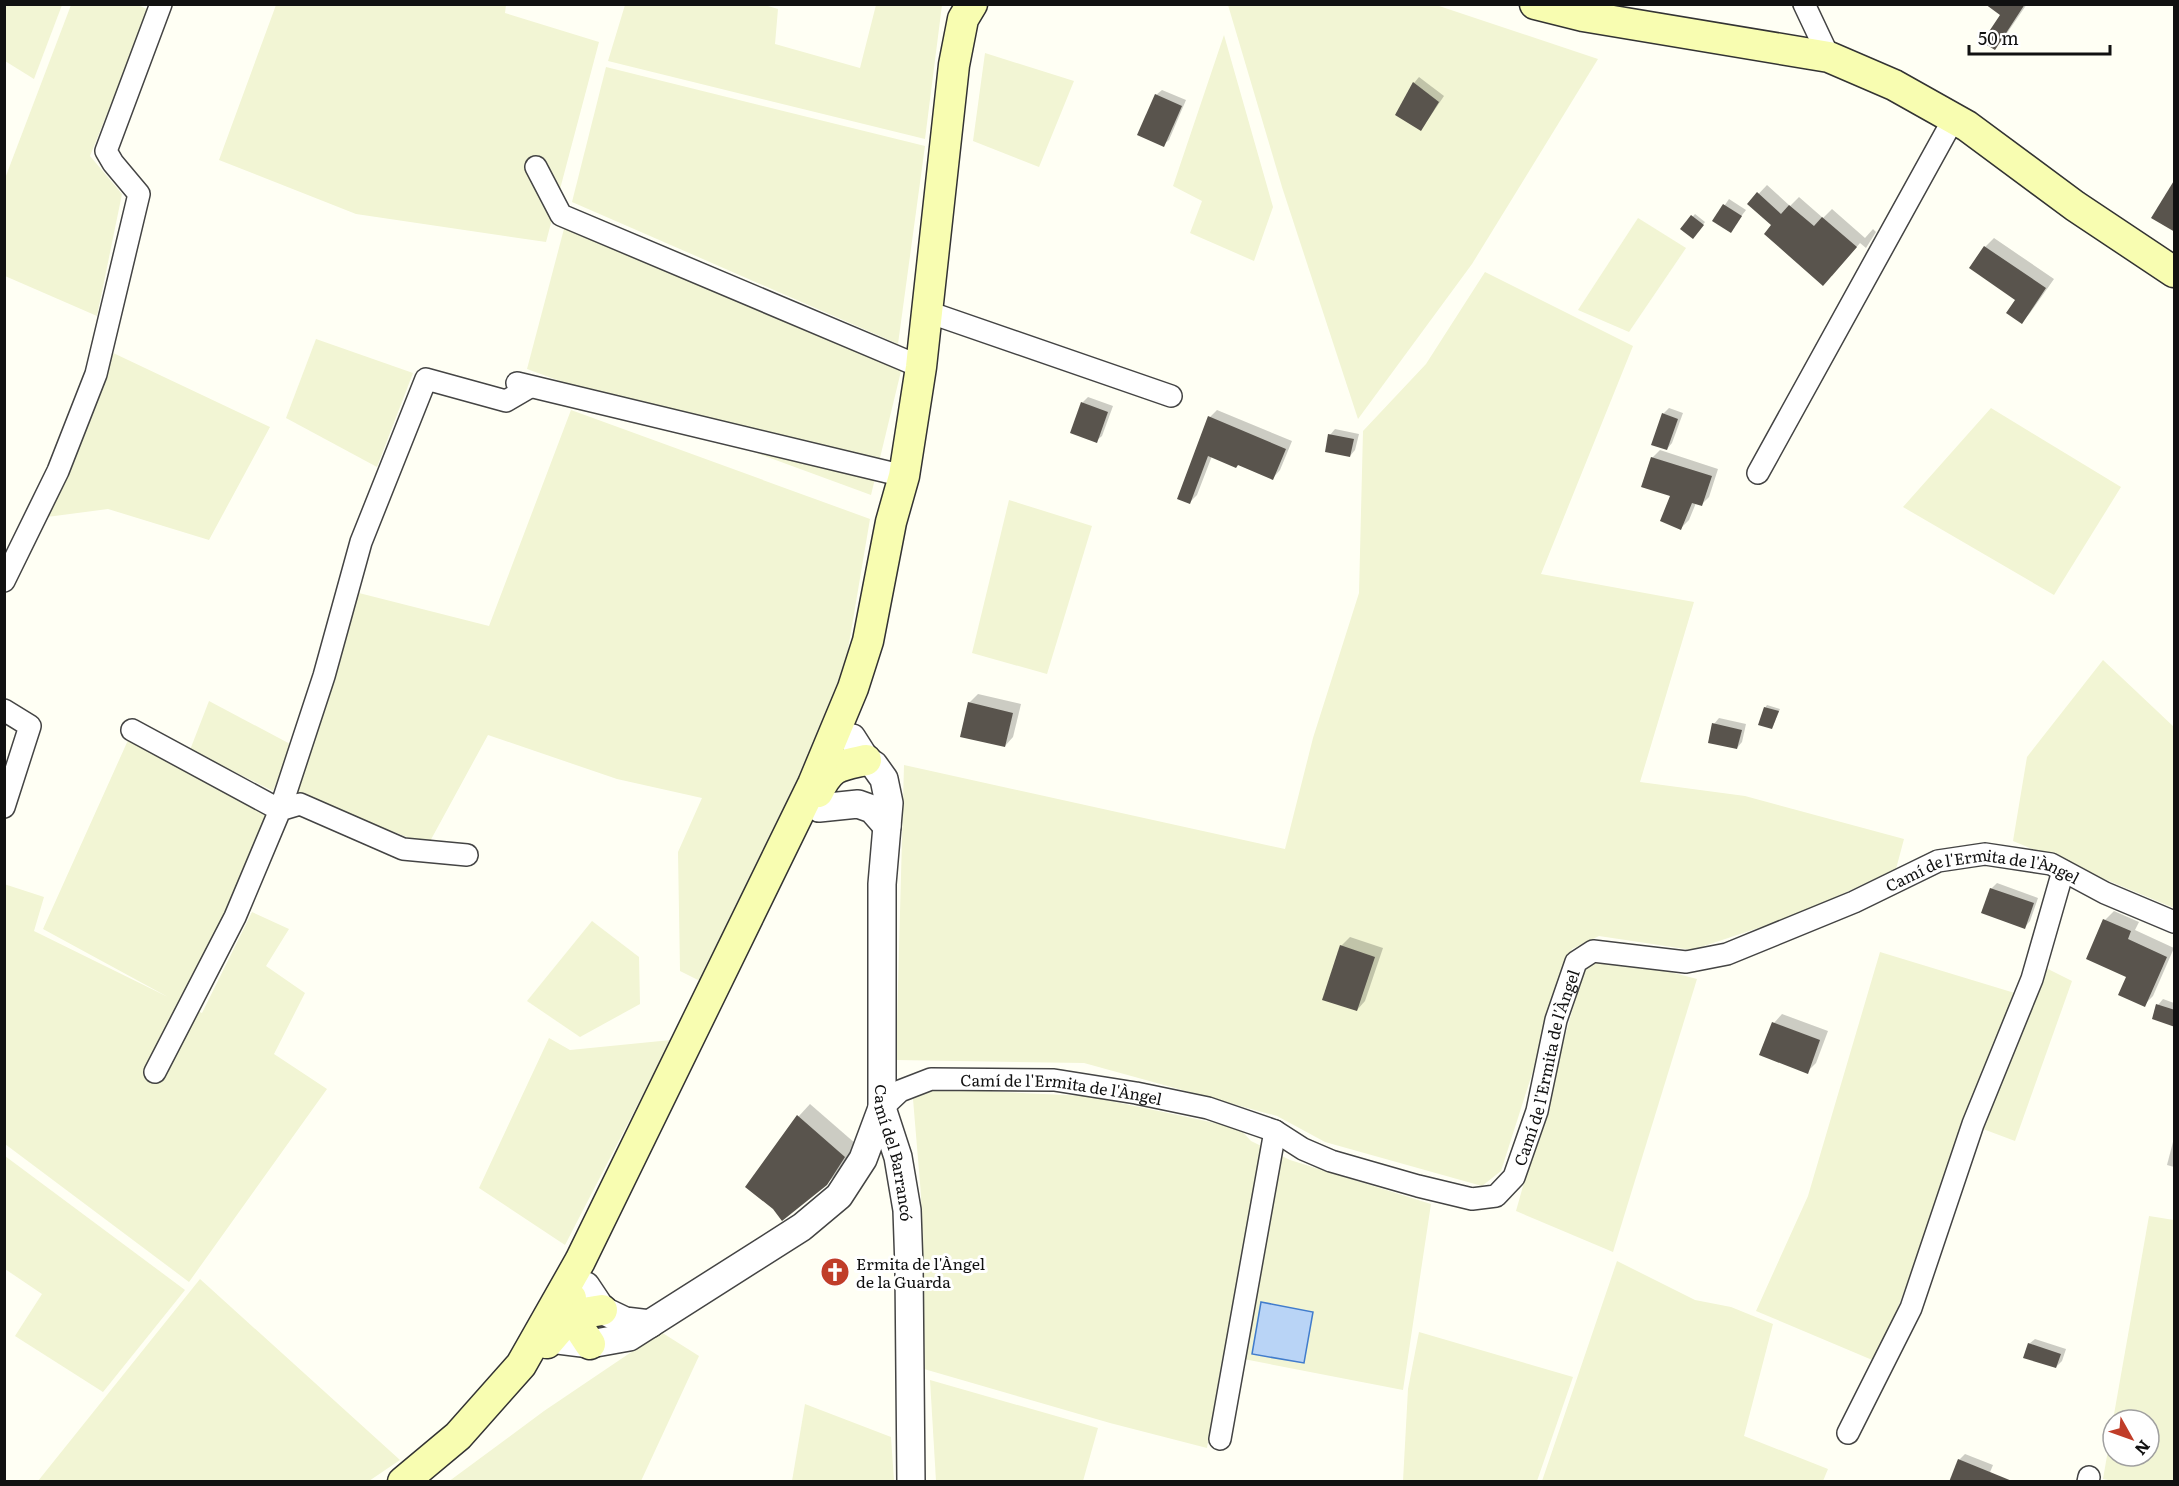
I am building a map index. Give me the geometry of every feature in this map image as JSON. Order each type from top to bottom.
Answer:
[{"type":"main road","points":[[403,1482],[458,1436],[521,1365],[591,1238],[813,784],[858,672],[868,641],[891,522],[904,476],[928,312],[954,65],[963,20],[972,4]]},
{"type":"main road","points":[[1535,4],[1583,16],[1829,57],[1894,86],[1967,126],[2075,207],[2175,272]]},
{"type":"main road","points":[[419,1482],[473,1444],[517,1400],[549,1357],[565,1328],[594,1298],[819,808],[851,761],[889,623],[904,525],[904,476]]},
{"type":"main road","points":[[851,761],[839,746],[859,697],[858,672]]},
{"type":"main road","points":[[739,936],[752,925],[826,776],[851,761]]},
{"type":"main road","points":[[565,1328],[571,1295],[585,1266],[591,1238]]},
{"type":"main road","points":[[565,1328],[590,1344]]},
{"type":"main road","points":[[458,1436],[488,1419],[525,1377],[551,1335],[565,1328]]},
{"type":"street","points":[[4,581],[58,471],[96,374],[139,194],[106,151],[161,4]]},
{"type":"street","points":[[1804,4],[1829,57]]},
{"type":"street","points":[[1758,473],[1954,118]]},
{"type":"street","points":[[536,167],[561,215],[921,367]]},
{"type":"street","points":[[928,312],[1172,396]]},
{"type":"street","points":[[155,1072],[235,916],[280,810],[324,676],[361,542],[426,379],[506,402],[522,385],[904,476]]},
{"type":"street","points":[[4,710],[30,726],[4,807]]},
{"type":"street","points":[[132,730],[280,810],[300,804],[403,849],[467,855]]},
{"type":"street","name":"Camí del Barrancó","points":[[851,761],[874,765],[884,779],[889,803],[879,817],[882,884],[882,1108],[898,1157],[907,1210],[911,1482]]},
{"type":"street","points":[[819,808],[858,804],[879,817]]},
{"type":"street","name":"Camí de l'Ermita de l'Àngel","points":[[882,1108],[900,1091],[931,1079],[1054,1080],[1136,1093],[1208,1108],[1275,1131],[1303,1149],[1331,1161],[1472,1199],[1496,1196],[1514,1177],[1537,1111],[1556,1020],[1576,962],[1593,951],[1686,962],[1727,954],[1854,902],[1938,861],[1985,854],[2051,864],[2105,892],[2175,922]]},
{"type":"street","points":[[1848,1433],[1911,1308],[1973,1124],[2032,979],[2063,871]]},
{"type":"street","points":[[590,1344],[629,1337],[802,1227],[839,1196],[863,1158],[882,1108]]},
{"type":"street","points":[[1220,1439],[1275,1131]]},
{"type":"street","points":[[594,1298],[625,1321],[650,1324]]},
{"type":"green space","points":[[761,4],[778,9],[775,44],[860,68],[876,5],[942,5],[925,139],[608,61],[625,5]]},
{"type":"green space","points":[[4,5],[62,5],[34,79],[5,61]]},
{"type":"green space","points":[[71,5],[138,5],[149,10],[90,156],[122,194],[97,316],[5,276],[4,181]]},
{"type":"green space","points":[[276,5],[506,5],[505,13],[599,42],[546,242],[356,214],[219,160]]},
{"type":"green space","points":[[1228,5],[1436,5],[1598,59],[1472,264],[1358,419],[1282,187]]},
{"type":"green space","points":[[1224,35],[1273,207],[1254,261],[1190,233],[1202,201],[1173,186]]},
{"type":"green space","points":[[985,53],[1074,81],[1039,167],[973,141]]},
{"type":"green space","points":[[606,67],[925,146],[898,344],[572,202]]},
{"type":"green space","points":[[1638,218],[1686,248],[1629,332],[1578,310]]},
{"type":"green space","points":[[565,225],[902,367],[871,495],[527,369]]},
{"type":"green space","points":[[1485,272],[1633,346],[1541,574],[1694,602],[1640,782],[1745,796],[1904,839],[1896,869],[1797,915],[1692,950],[1599,936],[1572,949],[1501,1171],[1482,1186],[1325,1142],[1277,1116],[1084,1063],[896,1060],[904,765],[1285,849],[1313,738],[1359,593],[1363,431],[1426,364]]},
{"type":"green space","points":[[316,339],[413,373],[377,467],[286,418]]},
{"type":"green space","points":[[109,351],[270,427],[209,540],[108,509],[47,517],[95,408]]},
{"type":"green space","points":[[1991,408],[2121,487],[2054,595],[1903,507]]},
{"type":"green space","points":[[571,410],[870,519],[840,697],[700,981],[680,971],[678,852],[702,798],[617,779],[488,735],[428,845],[289,792],[355,592],[489,626]]},
{"type":"green space","points":[[1009,500],[1092,526],[1047,674],[972,653]]},
{"type":"green space","points":[[2103,660],[2174,727],[2174,908],[2013,841],[2027,757]]},
{"type":"green space","points":[[209,701],[292,745],[273,791],[190,750]]},
{"type":"green space","points":[[129,738],[269,811],[187,1006],[202,1013],[252,912],[289,929],[266,966],[305,993],[274,1054],[327,1089],[189,1282],[5,1144],[4,884],[44,897],[34,931],[168,997],[43,929]]},
{"type":"green space","points":[[592,921],[639,957],[640,1004],[580,1037],[527,1001]]},
{"type":"green space","points":[[1880,952],[2018,994],[1877,1362],[1756,1311],[1808,1196]]},
{"type":"green space","points":[[1609,956],[1697,979],[1613,1252],[1516,1211],[1585,965]]},
{"type":"green space","points":[[2046,968],[2072,981],[2015,1141],[1983,1129]]},
{"type":"green space","points":[[549,1038],[570,1050],[671,1040],[565,1245],[479,1188]]},
{"type":"green space","points":[[937,1089],[1087,1096],[1239,1128],[1251,1141],[1290,1160],[1431,1204],[1403,1390],[1223,1355],[1207,1448],[1110,1423],[924,1369],[921,1195],[913,1099]]},
{"type":"green space","points":[[5,1156],[185,1290],[103,1392],[15,1336],[42,1294],[5,1269]]},
{"type":"green space","points":[[2149,1216],[2174,1220],[2174,1481],[2103,1479],[2105,1468],[2161,1468],[2161,1408],[2115,1408]]},
{"type":"green space","points":[[1617,1261],[1695,1300],[1731,1307],[1773,1324],[1744,1436],[1828,1469],[1823,1481],[1542,1481]]},
{"type":"green space","points":[[200,1279],[400,1460],[369,1481],[38,1481]]},
{"type":"green space","points":[[661,1332],[699,1356],[641,1481],[448,1482],[544,1411]]},
{"type":"green space","points":[[1419,1332],[1573,1377],[1537,1481],[1403,1481],[1408,1389]]},
{"type":"green space","points":[[930,1380],[1098,1428],[1083,1481],[936,1481]]},
{"type":"green space","points":[[805,1404],[891,1437],[894,1481],[792,1481]]},
{"type":"water","points":[[1261,1302],[1313,1312],[1304,1363],[1252,1354]]},
{"type":"building","points":[[1985,4],[2025,4],[1995,50],[1982,42],[2000,15]]},
{"type":"building","points":[[1413,82],[1439,102],[1421,131],[1395,115]]},
{"type":"building","points":[[1155,94],[1182,106],[1164,147],[1137,135]]},
{"type":"building","points":[[2175,179],[2175,232],[2151,218]]},
{"type":"building","points":[[1757,192],[1781,214],[1789,205],[1814,226],[1822,217],[1857,247],[1823,286],[1764,234],[1771,225],[1747,204]]},
{"type":"building","points":[[1723,204],[1742,216],[1731,233],[1712,221]]},
{"type":"building","points":[[1691,215],[1704,225],[1693,239],[1680,229]]},
{"type":"building","points":[[1984,246],[2046,288],[2022,324],[2006,313],[2015,300],[1969,268]]},
{"type":"building","points":[[1081,402],[1108,412],[1097,443],[1070,433]]},
{"type":"building","points":[[1662,413],[1678,419],[1667,450],[1651,445]]},
{"type":"building","points":[[1208,416],[1286,449],[1273,480],[1238,465],[1236,468],[1208,456],[1190,504],[1177,499]]},
{"type":"building","points":[[1328,434],[1354,439],[1350,457],[1325,452]]},
{"type":"building","points":[[1651,457],[1712,476],[1702,506],[1692,503],[1681,530],[1660,521],[1670,496],[1641,487]]},
{"type":"building","points":[[968,702],[1013,713],[1005,747],[960,737]]},
{"type":"building","points":[[1764,707],[1779,711],[1772,729],[1758,725]]},
{"type":"building","points":[[1712,723],[1742,730],[1737,749],[1708,743]]},
{"type":"building","points":[[1990,888],[2034,903],[2025,929],[1981,913]]},
{"type":"building","points":[[2103,919],[2131,931],[2128,939],[2167,957],[2145,1007],[2118,995],[2126,977],[2086,959]]},
{"type":"building","points":[[1340,945],[1375,957],[1357,1011],[1322,1000]]},
{"type":"building","points":[[2156,1004],[2175,1010],[2175,1027],[2152,1019]]},
{"type":"building","points":[[1772,1022],[1820,1040],[1808,1074],[1759,1055]]},
{"type":"building","points":[[797,1115],[845,1157],[827,1185],[782,1221],[773,1209],[745,1187]]},
{"type":"building","points":[[2028,1343],[2061,1354],[2056,1368],[2023,1358]]},
{"type":"building","points":[[1958,1459],[2012,1481],[2012,1482],[1949,1482]]},
{"type":"place","name":"Ermita de l'Àngel de la Guarda","points":[[835,1272]]}]
